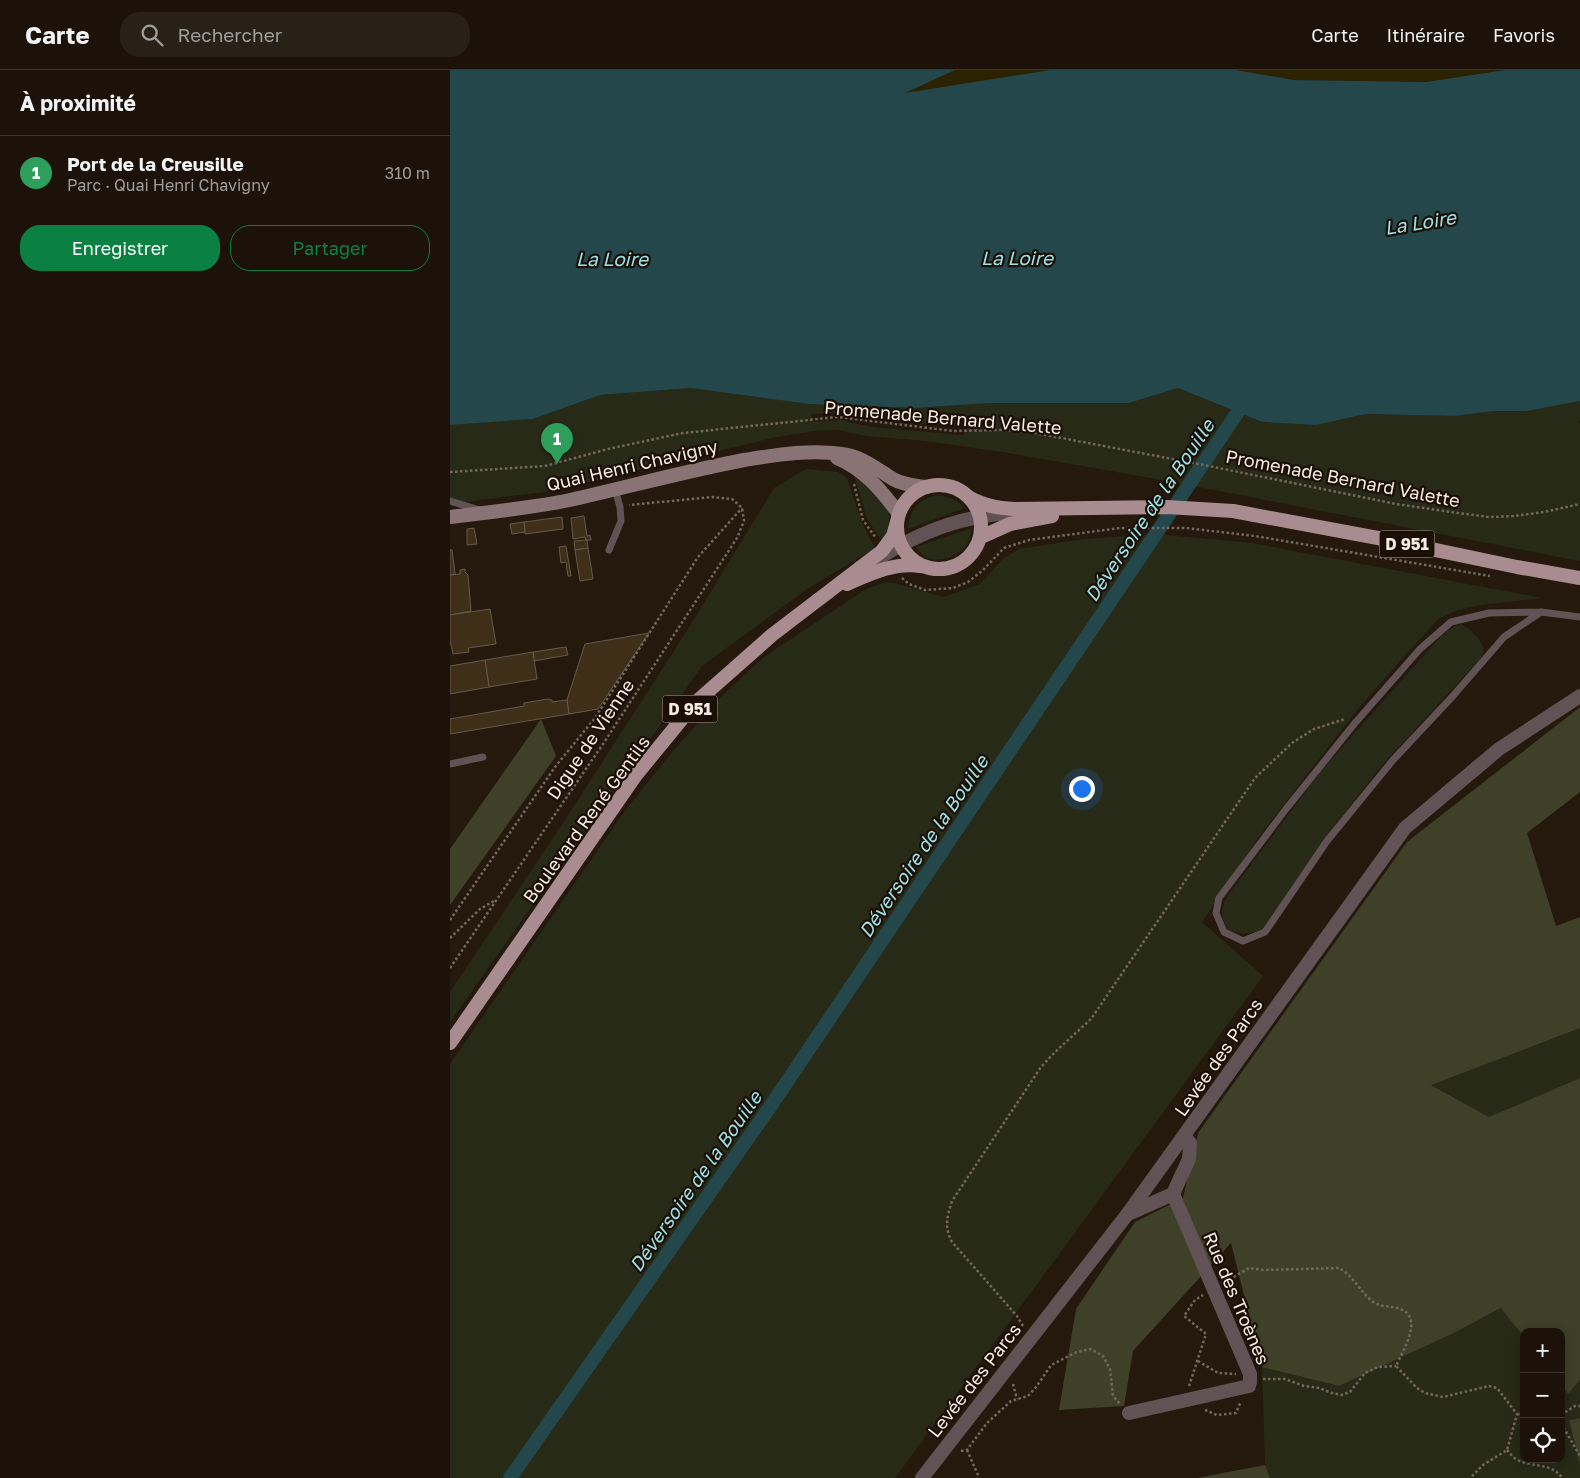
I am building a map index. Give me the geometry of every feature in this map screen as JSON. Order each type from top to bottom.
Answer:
[{"type":"main road","name":"Quai Henri Chavigny","points":[[450,517],[568,500],[685,472],[763,457],[796,453],[843,454],[859,458],[894,479],[906,484],[926,487]]},
{"type":"main road","points":[[822,453],[848,463],[881,490],[898,518],[897,531],[901,545],[907,555],[921,566]]},
{"type":"main road","points":[[926,487],[950,486],[961,490],[970,498],[978,508],[982,527],[981,537]]},
{"type":"main road","name":"Boulevard René Gentils","points":[[450,1042],[636,775],[695,703],[772,635],[883,550],[893,536],[898,518],[909,498],[917,491],[926,487]]},
{"type":"main road","name":"D 951","points":[[970,498],[985,505],[998,508],[1103,509],[1167,506],[1233,511],[1580,578]]},
{"type":"main road","name":"D 951","points":[[981,537],[1010,524],[1043,517],[1103,509]]},
{"type":"main road","name":"Boulevard René Gentils","points":[[820,598],[868,574],[906,564],[942,570],[953,568],[971,556],[981,537]]},
{"type":"street","points":[[820,598],[901,545],[921,535],[970,518],[993,514],[1103,509]]},
{"type":"street","name":"Levée des Parcs","points":[[922,1478],[1127,1215],[1405,828],[1499,749],[1580,696]]},
{"type":"street","points":[[1127,1215],[1172,1194],[1189,1159],[1190,1143],[1184,1136]]},
{"type":"street","name":"Rue des Troènes","points":[[1129,1413],[1184,1400],[1249,1380],[1214,1289],[1172,1194]]},
{"type":"lane","points":[[608,550],[621,520],[620,506],[615,489]]},
{"type":"lane","points":[[450,501],[487,513]]},
{"type":"lane","points":[[1542,612],[1504,637],[1394,760],[1327,841],[1265,932],[1243,941],[1224,932],[1216,913],[1219,898],[1286,809],[1364,712],[1420,649],[1451,622],[1490,614],[1542,612],[1580,618]]},
{"type":"lane","points":[[450,764],[483,757]]},
{"type":"path","name":"Promenade Bernard Valette","points":[[450,472],[545,466],[608,449],[683,433],[838,417],[952,431],[1000,430],[1030,432],[1386,502],[1458,513],[1516,516],[1580,504]]},
{"type":"path","points":[[850,478],[854,485],[863,520],[879,543]]},
{"type":"path","points":[[450,920],[555,767],[595,718],[698,557],[742,508],[732,499],[713,496],[620,506]]},
{"type":"path","name":"Digue de Vienne","points":[[450,968],[603,744],[737,538],[744,521],[742,508]]},
{"type":"path","points":[[899,576],[909,584],[925,590],[953,588],[968,582],[984,570],[1004,548],[1029,540],[1120,528],[1186,528],[1255,536],[1492,577]]},
{"type":"path","points":[[1028,1342],[1017,1316],[952,1242],[946,1229],[946,1222],[952,1202],[1041,1068],[1055,1052],[1091,1020],[1255,778],[1292,743],[1314,730],[1364,712]]},
{"type":"path","points":[[450,938],[480,909],[495,900]]},
{"type":"path","points":[[1249,1380],[1236,1413],[1217,1415],[1184,1400],[1206,1334],[1184,1316],[1195,1300],[1249,1268],[1264,1270],[1339,1268],[1346,1272],[1373,1302],[1382,1307],[1397,1308],[1406,1312],[1411,1319],[1413,1329],[1396,1366]]},
{"type":"path","points":[[977,1478],[978,1475],[967,1450],[987,1423],[1011,1401],[1028,1396],[1037,1386],[1050,1365],[1077,1352],[1091,1349],[1103,1356],[1110,1369],[1112,1396],[1129,1413]]},
{"type":"path","points":[[1197,1360],[1218,1373],[1249,1380],[1285,1378],[1304,1386],[1319,1388],[1332,1394],[1342,1395],[1350,1392],[1365,1373],[1378,1368],[1396,1366]]},
{"type":"path","points":[[1396,1366],[1417,1388],[1425,1393],[1444,1397],[1489,1386],[1497,1388],[1517,1414],[1520,1414]]},
{"type":"path","points":[[1565,1413],[1575,1406],[1580,1406]]},
{"type":"path","points":[[1470,1478],[1483,1465],[1507,1450],[1517,1414]]},
{"type":"path","points":[[1565,1429],[1580,1456]]},
{"type":"path","points":[[1507,1450],[1516,1459],[1558,1472],[1562,1478]]},
{"type":"green space","points":[[691,388],[809,404],[915,408],[991,403],[1129,403],[1178,388],[1262,422],[1316,425],[1366,414],[1455,416],[1494,411],[1527,411],[1580,401],[1580,419],[1578,422],[1580,423],[1580,561],[1167,481],[1003,452],[926,441],[867,436],[838,430],[815,431],[777,437],[552,491],[450,504],[450,425],[533,419],[600,395]],"holes":[[[836,413],[968,428],[963,435],[872,427],[840,420],[813,422],[811,414]]]},
{"type":"green space","points":[[806,469],[838,472],[847,478],[862,523],[875,548],[807,589],[702,666],[450,1022],[450,992],[561,826],[688,629],[774,488]]},
{"type":"green space","points":[[854,475],[865,481],[889,512],[889,529],[882,541],[867,519]]},
{"type":"green space","points":[[938,495],[953,499],[965,508],[908,529],[910,516],[916,506],[925,499]]},
{"type":"green space","points":[[972,528],[967,544],[959,552],[947,558],[929,559],[922,555],[915,547]]},
{"type":"green space","points":[[1155,534],[1252,543],[1542,598],[1481,605],[1458,610],[1438,619],[1362,704],[1258,838],[1202,922],[1263,976],[895,1478],[450,1478],[450,1064],[624,812],[673,751],[724,694],[764,657],[866,589],[886,582],[944,597],[980,584],[1004,558],[1019,549],[1084,539]]},
{"type":"green space","points":[[1461,624],[1469,629],[1480,641],[1483,649],[1481,658],[1383,764],[1335,825],[1263,929],[1246,934],[1228,930],[1222,912],[1228,895],[1321,771],[1441,636],[1453,627]]},
{"type":"green space","points":[[1580,707],[1580,792],[1527,833],[1556,926],[1580,917],[1580,1028],[1431,1085],[1489,1117],[1580,1078],[1580,1380],[1568,1394],[1565,1390],[1565,1328],[1520,1328],[1520,1332],[1501,1308],[1454,1333],[1339,1386],[1262,1367],[1231,1243],[1133,1351],[1124,1406],[1059,1410],[1076,1309],[1135,1222],[1183,1198],[1198,1133],[1407,842]]},
{"type":"green space","points":[[541,719],[556,756],[450,905],[450,849]]},
{"type":"green space","points":[[1580,1028],[1580,1078],[1489,1117],[1430,1084]]},
{"type":"green space","points":[[1502,1308],[1520,1332],[1520,1463],[1565,1463],[1565,1390],[1568,1394],[1580,1380],[1580,1418],[1569,1420],[1580,1464],[1580,1478],[1270,1478],[1265,1465],[1262,1367],[1339,1386],[1454,1333]]},
{"type":"green space","points":[[1580,1418],[1580,1464],[1569,1420]]},
{"type":"green space","points":[[1265,1465],[1270,1478],[1197,1478]]},
{"type":"sand","points":[[955,70],[1050,70],[902,94]]},
{"type":"sand","points":[[1236,70],[1505,70],[1426,82],[1294,80]]},
{"type":"water","name":"La Loire","points":[[450,70],[955,70],[905,93],[1050,70],[1236,70],[1294,80],[1426,82],[1505,70],[1580,70],[1580,401],[1527,411],[1494,411],[1455,416],[1366,414],[1316,425],[1262,422],[1178,388],[1129,403],[991,403],[915,408],[809,404],[691,388],[600,395],[533,419],[450,425]]},
{"type":"building","points":[[584,516],[587,536],[590,535],[591,540],[586,540],[585,537],[573,539],[571,518]]},
{"type":"building","points":[[562,517],[563,529],[525,534],[524,522]]},
{"type":"building","points":[[524,522],[525,532],[512,534],[510,524]]},
{"type":"building","points":[[474,528],[477,544],[467,545],[467,529]]},
{"type":"building","points":[[587,540],[588,548],[575,550],[574,541]]},
{"type":"building","points":[[566,546],[571,576],[568,576],[566,562],[561,563],[559,547]]},
{"type":"building","points":[[588,548],[593,579],[580,581],[575,550]]},
{"type":"building","points":[[450,550],[452,550],[455,574],[450,575]]},
{"type":"building","points":[[465,569],[468,575],[471,611],[450,615],[450,575],[460,574],[460,570]]},
{"type":"building","points":[[490,609],[496,644],[468,648],[469,652],[453,654],[450,640],[450,615]]},
{"type":"building","points":[[649,633],[598,709],[569,714],[567,700],[585,644]]},
{"type":"building","points":[[566,647],[568,655],[534,661],[533,652]]},
{"type":"building","points":[[533,652],[537,679],[489,687],[485,660]]},
{"type":"building","points":[[485,660],[489,687],[450,694],[450,666]]},
{"type":"building","points":[[552,700],[552,702],[567,700],[569,714],[450,734],[450,719],[524,706],[524,703]]},
{"type":"waterway","name":"Déversoire de la Bouille","points":[[510,1478],[770,1107],[1248,397]]},
{"type":"place","name":"Port de la Creusille","points":[[557,464]]}]
